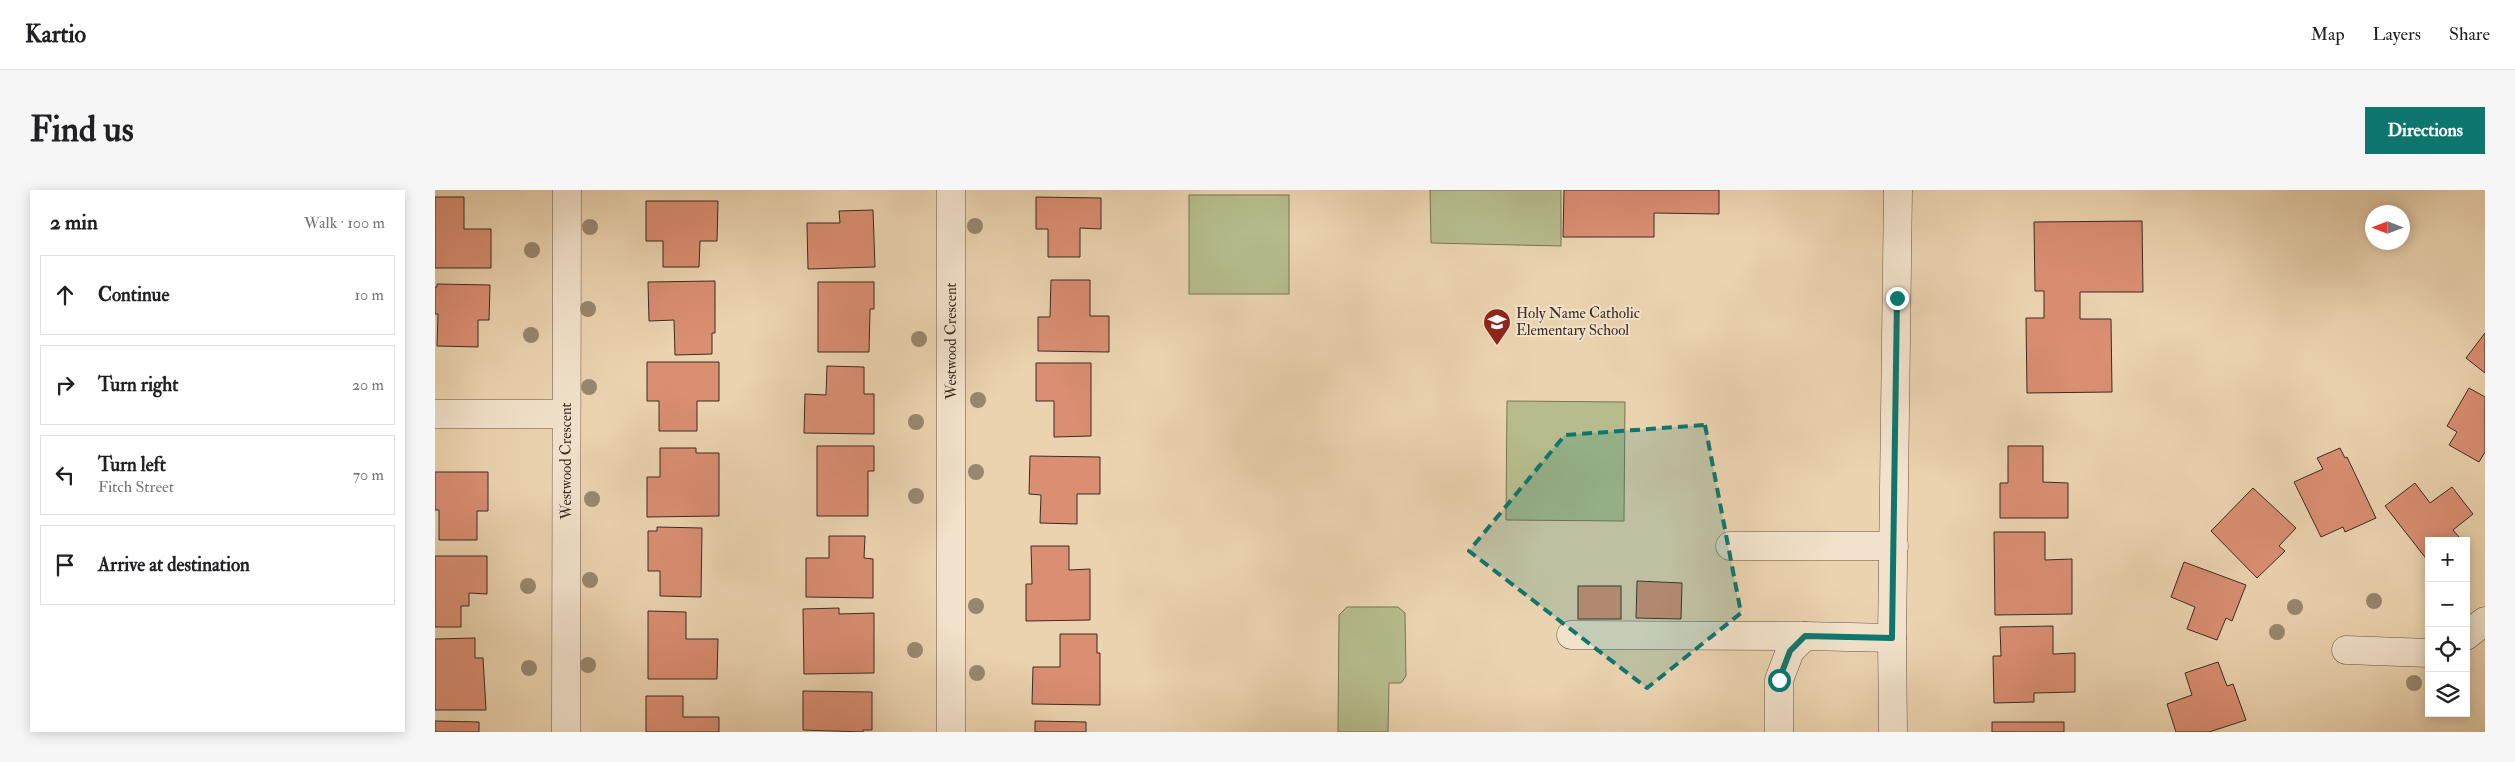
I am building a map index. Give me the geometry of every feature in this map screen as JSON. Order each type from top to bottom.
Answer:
[{"type":"street","name":"Westwood Crescent","points":[[566,732],[567,190]]},
{"type":"street","name":"Westwood Crescent","points":[[951,190],[951,732]]},
{"type":"street","points":[[1893,732],[1892,638],[1898,190]]},
{"type":"street","points":[[435,414],[566,414]]},
{"type":"street","points":[[1730,546],[1894,546]]},
{"type":"street","points":[[2470,633],[2485,621]]},
{"type":"street","points":[[1571,635],[1892,638]]},
{"type":"street","points":[[1779,732],[1779,680],[1790,651],[1805,636]]},
{"type":"street","points":[[2346,650],[2425,652]]},
{"type":"highlighted area","points":[[1705,425],[1741,613],[1647,688],[1469,551],[1565,435]]},
{"type":"green space","points":[[1430,190],[1561,190],[1561,246],[1431,243]]},
{"type":"green space","points":[[1189,195],[1289,195],[1289,294],[1189,294]]},
{"type":"green space","points":[[1507,401],[1625,402],[1624,521],[1506,520]]},
{"type":"green space","points":[[1347,607],[1398,607],[1405,613],[1406,676],[1401,683],[1389,683],[1388,732],[1338,732],[1339,615]]},
{"type":"building","points":[[1564,190],[1719,190],[1719,214],[1654,213],[1654,237],[1563,237]]},
{"type":"building","points":[[435,197],[464,197],[464,229],[491,229],[491,268],[435,268]]},
{"type":"building","points":[[1036,197],[1101,198],[1101,229],[1080,228],[1080,257],[1048,257],[1048,229],[1036,229]]},
{"type":"building","points":[[646,201],[718,201],[717,241],[700,241],[699,267],[663,267],[663,241],[646,241]]},
{"type":"building","points":[[873,210],[875,267],[808,269],[807,223],[840,223],[839,211]]},
{"type":"building","points":[[2142,221],[2143,292],[2080,292],[2080,319],[2111,319],[2112,392],[2027,393],[2026,318],[2044,318],[2044,291],[2035,291],[2034,222]]},
{"type":"building","points":[[1051,280],[1090,280],[1090,316],[1109,316],[1109,352],[1038,351],[1038,317],[1050,317]]},
{"type":"building","points":[[715,281],[715,333],[712,333],[712,354],[675,355],[674,320],[649,321],[648,282]]},
{"type":"building","points":[[818,282],[874,282],[874,309],[870,309],[869,352],[818,352]]},
{"type":"building","points":[[437,284],[490,285],[489,320],[478,320],[478,347],[437,346],[438,314],[435,314],[435,287],[437,287]]},
{"type":"building","points":[[2485,333],[2485,373],[2466,358]]},
{"type":"building","points":[[647,362],[719,362],[719,401],[697,401],[697,431],[659,431],[659,401],[647,401]]},
{"type":"building","points":[[1036,363],[1091,363],[1091,436],[1054,437],[1054,401],[1036,401]]},
{"type":"building","points":[[827,366],[864,367],[864,394],[874,394],[874,434],[804,433],[805,394],[826,395]]},
{"type":"building","points":[[2469,388],[2485,397],[2485,452],[2479,462],[2449,445],[2457,432],[2447,426]]},
{"type":"building","points":[[817,446],[874,446],[874,471],[868,471],[868,516],[817,516]]},
{"type":"building","points":[[2008,446],[2043,446],[2043,482],[2068,483],[2068,518],[2000,518],[2000,483],[2008,483]]},
{"type":"building","points":[[660,448],[696,448],[696,453],[719,453],[719,516],[647,517],[647,477],[660,477]]},
{"type":"building","points":[[2340,448],[2345,458],[2347,457],[2376,518],[2345,532],[2343,527],[2321,537],[2294,482],[2323,469],[2317,458]]},
{"type":"building","points":[[1030,456],[1100,457],[1100,494],[1077,494],[1077,524],[1040,523],[1041,495],[1029,494]]},
{"type":"building","points":[[435,472],[488,472],[488,511],[477,511],[477,540],[439,540],[439,510],[435,510]]},
{"type":"building","points":[[2415,483],[2430,503],[2452,487],[2473,514],[2453,530],[2459,537],[2425,537],[2425,557],[2385,506]]},
{"type":"building","points":[[2253,488],[2296,528],[2279,546],[2285,551],[2257,578],[2211,531]]},
{"type":"building","points":[[657,527],[702,528],[701,597],[660,596],[660,571],[648,571],[648,531],[657,531]]},
{"type":"building","points":[[1994,532],[2045,532],[2045,560],[2072,559],[2072,614],[1995,615]]},
{"type":"building","points":[[829,536],[865,536],[864,558],[873,559],[873,598],[806,597],[806,558],[829,558]]},
{"type":"building","points":[[1031,546],[1069,546],[1069,570],[1090,569],[1090,620],[1026,621],[1026,584],[1032,584]]},
{"type":"building","points":[[435,556],[487,556],[487,594],[469,593],[469,606],[461,606],[461,627],[435,627]]},
{"type":"building","points":[[2184,562],[2246,585],[2232,621],[2226,618],[2217,640],[2187,629],[2195,607],[2171,597]]},
{"type":"building","points":[[1637,581],[1682,583],[1681,619],[1636,618]]},
{"type":"building","points":[[1578,586],[1621,586],[1621,619],[1578,619]]},
{"type":"building","points":[[839,608],[839,614],[874,613],[874,673],[804,674],[803,609]]},
{"type":"building","points":[[648,611],[686,612],[686,639],[718,639],[717,679],[648,679]]},
{"type":"building","points":[[2053,626],[2053,654],[2075,653],[2075,692],[2034,693],[2034,702],[1994,703],[1993,656],[2001,656],[2000,627]]},
{"type":"building","points":[[1060,634],[1097,634],[1097,653],[1100,653],[1100,705],[1032,704],[1033,667],[1060,667]]},
{"type":"building","points":[[475,638],[475,658],[483,658],[486,710],[435,710],[435,639]]},
{"type":"building","points":[[2218,662],[2227,686],[2233,684],[2246,720],[2209,732],[2176,732],[2167,704],[2192,695],[2185,673]]},
{"type":"building","points":[[803,691],[872,692],[872,730],[863,730],[863,732],[803,730]]},
{"type":"building","points":[[646,696],[683,696],[683,717],[719,717],[719,732],[646,732]]},
{"type":"building","points":[[435,721],[479,722],[479,732],[435,732]]},
{"type":"building","points":[[1035,721],[1086,722],[1086,732],[1035,732]]},
{"type":"building","points":[[1992,722],[2064,722],[2064,732],[1992,732]]},
{"type":"place","name":"Holy Name Catholic Elementary School","points":[[1497,346]]},
{"type":"route","points":[[1779,680],[1790,651],[1805,636],[1892,638],[1897,298]]}]
